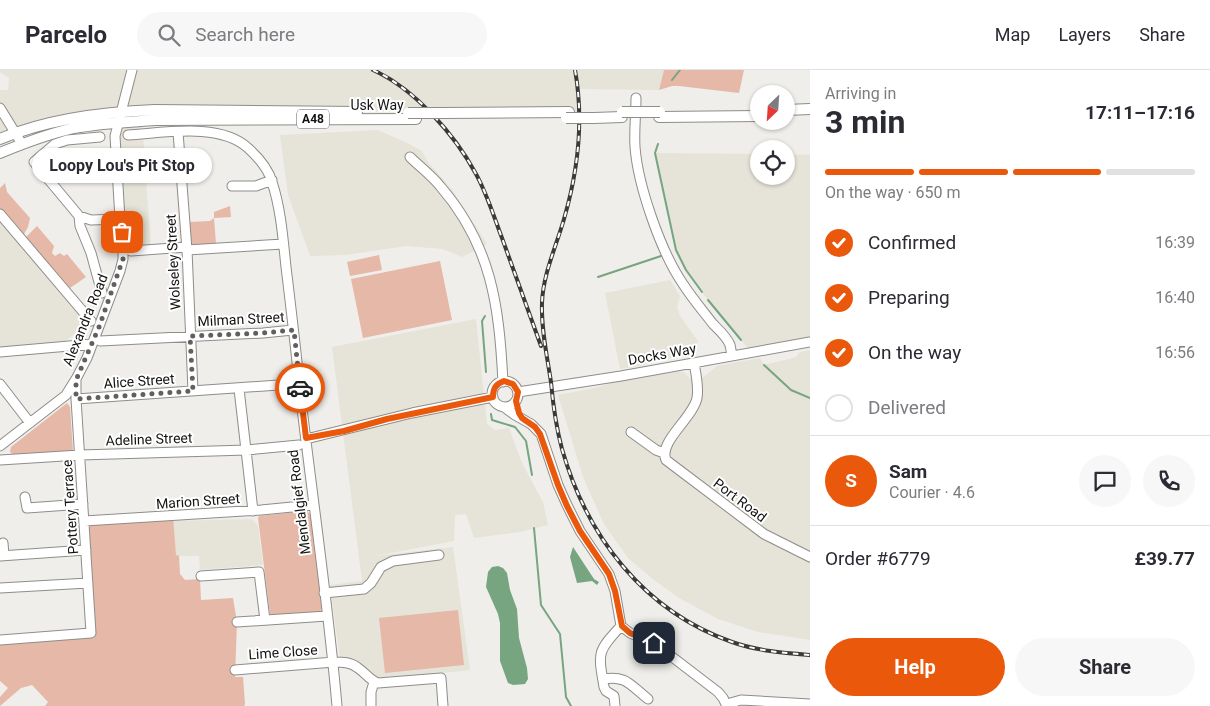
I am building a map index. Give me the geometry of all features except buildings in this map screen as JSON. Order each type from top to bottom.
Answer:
[{"type":"main road","points":[[795,110],[810,109]]},
{"type":"main road","name":"Usk Way","points":[[0,139],[72,119],[122,111],[155,110],[412,116]]},
{"type":"main road","name":"Usk Way","points":[[0,153],[35,139],[74,128],[155,120],[622,115],[750,110]]},
{"type":"main road","name":"Usk Way","points":[[659,114],[750,116]]},
{"type":"main road","points":[[795,116],[810,116]]},
{"type":"street","name":"Alexandra Road","points":[[0,446],[66,395],[96,343],[123,259],[115,136],[132,70]]},
{"type":"street","points":[[636,98],[636,160],[643,190],[657,231],[681,282],[696,304],[726,338],[730,345],[732,356]]},
{"type":"street","points":[[0,108],[22,144]]},
{"type":"street","points":[[128,135],[178,132]]},
{"type":"street","name":"Mendalgief Road","points":[[178,132],[207,132],[238,140],[262,163],[272,180],[276,196],[294,330],[302,442],[313,505],[334,662],[337,706]]},
{"type":"street","name":"Wolseley Street","points":[[178,132],[187,248],[193,391]]},
{"type":"street","points":[[100,137],[67,140],[54,144],[34,162],[79,216],[91,220],[120,219]]},
{"type":"street","points":[[410,157],[440,185],[471,230],[481,253],[490,276],[496,303],[503,382]]},
{"type":"street","points":[[232,186],[256,186],[272,180]]},
{"type":"street","points":[[0,214],[91,321]]},
{"type":"street","points":[[79,216],[80,226],[91,253],[102,293]]},
{"type":"street","points":[[131,251],[283,244]]},
{"type":"street","name":"Milman Street","points":[[0,352],[96,343],[294,330]]},
{"type":"street","name":"Docks Way","points":[[504,407],[511,406],[517,397],[810,342]]},
{"type":"street","points":[[664,452],[667,444],[691,412],[695,403],[698,390],[694,363]]},
{"type":"street","name":"Pottery Terrace","points":[[0,640],[91,633],[76,380]]},
{"type":"street","points":[[522,418],[513,384],[503,382],[495,386],[493,397],[496,403],[535,427],[540,434],[567,506],[580,531],[609,574],[615,591],[622,626],[630,633],[660,648],[718,692],[727,705],[741,700],[810,704]]},
{"type":"street","points":[[0,384],[30,423]]},
{"type":"street","name":"Alice Street","points":[[76,399],[293,384]]},
{"type":"street","points":[[240,389],[253,511]]},
{"type":"street","points":[[302,442],[396,417],[493,397]]},
{"type":"street","name":"Port Road","points":[[631,432],[656,450],[664,452],[666,460],[675,468],[764,534],[810,557]]},
{"type":"street","name":"Adeline Street","points":[[0,460],[80,455],[247,450],[302,442]]},
{"type":"street","points":[[25,497],[27,508],[83,504]]},
{"type":"street","name":"Marion Street","points":[[84,521],[253,511],[313,505]]},
{"type":"street","points":[[3,543],[2,556],[86,550]]},
{"type":"street","points":[[324,593],[364,589],[371,583],[381,567],[393,561],[439,555]]},
{"type":"street","points":[[200,576],[259,572],[265,620]]},
{"type":"street","points":[[0,588],[88,583]]},
{"type":"street","points":[[237,622],[327,616]]},
{"type":"street","points":[[615,706],[614,696],[606,691],[600,653],[622,626]]},
{"type":"street","name":"Lime Close","points":[[235,670],[346,662],[356,666],[374,682]]},
{"type":"street","points":[[603,679],[616,677],[622,679],[648,698]]},
{"type":"street","points":[[371,706],[371,692],[374,682],[382,684],[441,678],[443,706]]},
{"type":"shaded area","points":[[0,70],[664,70],[659,90],[578,89],[578,112],[155,110],[70,114],[13,127],[0,133],[0,90],[8,90],[9,78]]},
{"type":"shaded area","points":[[664,70],[744,70],[739,93],[679,86],[659,90]]},
{"type":"shaded area","points":[[142,121],[151,250],[131,251],[120,219],[117,123]]},
{"type":"shaded area","points":[[378,130],[422,151],[428,162],[453,191],[487,244],[462,257],[443,249],[406,246],[346,255],[310,256],[288,195],[280,135]]},
{"type":"shaded area","points":[[655,153],[750,154],[750,185],[795,185],[795,154],[810,155],[810,342],[751,352],[696,285],[676,250]]},
{"type":"shaded area","points":[[5,183],[7,192],[30,218],[24,234],[21,234],[0,211],[0,188]]},
{"type":"shaded area","points":[[230,206],[231,217],[214,218],[214,212]]},
{"type":"shaded area","points":[[0,213],[91,321],[59,346],[0,352]]},
{"type":"shaded area","points":[[214,218],[216,244],[192,244],[190,242],[189,222],[210,221]]},
{"type":"shaded area","points":[[37,226],[54,246],[52,253],[55,256],[60,253],[64,256],[67,254],[86,277],[70,288],[26,237]]},
{"type":"shaded area","points":[[379,255],[382,270],[350,276],[347,262]]},
{"type":"shaded area","points":[[440,261],[452,320],[363,338],[351,279]]},
{"type":"shaded area","points":[[670,280],[680,296],[677,307],[680,316],[698,341],[695,346],[695,354],[645,362],[645,365],[620,369],[605,293]]},
{"type":"shaded area","points":[[476,319],[487,424],[495,430],[509,428],[522,463],[543,502],[548,525],[520,532],[474,538],[466,514],[455,515],[454,541],[375,556],[453,547],[470,670],[380,680],[353,660],[340,659],[330,585],[362,581],[332,347]]},
{"type":"shaded area","points":[[810,350],[810,640],[758,632],[718,619],[679,598],[628,558],[604,524],[583,477],[558,395],[599,387],[613,382],[679,371],[685,373],[690,379],[702,378],[717,366],[760,358],[764,365],[796,357],[800,352]]},
{"type":"shaded area","points":[[67,403],[70,407],[73,452],[15,456],[10,452],[11,447]]},
{"type":"shaded area","points":[[307,511],[311,515],[322,609],[319,613],[273,617],[270,614],[258,518],[259,516]]},
{"type":"shaded area","points":[[173,516],[176,555],[179,556],[180,574],[185,580],[200,579],[201,600],[233,598],[237,622],[235,677],[243,677],[244,706],[45,706],[48,702],[32,685],[21,688],[0,706],[0,697],[8,688],[0,681],[0,640],[91,633],[84,521]]},
{"type":"shaded area","points":[[252,519],[258,526],[263,565],[200,570],[199,556],[176,556],[173,521]]},
{"type":"shaded area","points":[[573,547],[594,579],[599,582],[597,585],[592,581],[577,583],[570,557]]},
{"type":"shaded area","points":[[498,566],[507,573],[510,590],[517,609],[519,638],[527,668],[528,679],[525,684],[513,685],[508,683],[500,661],[500,623],[486,587],[488,572],[492,567]]},
{"type":"shaded area","points":[[458,610],[464,665],[385,673],[379,618]]},
{"type":"waterway","points":[[672,80],[680,70]]},
{"type":"waterway","points":[[658,144],[655,153],[676,250],[686,270],[702,292]]},
{"type":"waterway","points":[[598,277],[664,255]]},
{"type":"waterway","points":[[708,300],[741,340]]},
{"type":"waterway","points":[[485,316],[482,321],[486,372]]},
{"type":"waterway","points":[[764,365],[791,390],[810,398]]},
{"type":"waterway","points":[[491,414],[492,420],[515,427],[526,441],[532,475]]},
{"type":"waterway","points":[[534,528],[541,605],[560,634],[566,697],[571,706]]},
{"type":"railway","points":[[373,70],[389,78],[419,101],[445,129],[467,159],[487,198],[541,346]]},
{"type":"railway","points":[[575,70],[579,108],[576,164],[569,201],[550,261],[542,303],[542,323],[556,424],[573,481],[587,512],[604,541],[623,567],[646,591],[672,611],[700,628],[741,645],[771,651],[810,655]]},
{"type":"way so far","points":[[122,232],[123,259],[120,271],[87,358],[76,380],[76,399],[193,391],[190,336],[294,330],[300,388]]},
{"type":"place","name":"Loopy Lou's Pit Stop","points":[[122,232]]},
{"type":"route","points":[[300,388],[306,438],[493,397],[494,389],[499,383],[504,381],[511,382],[518,392],[516,401],[519,413],[540,434],[567,506],[580,531],[609,574],[615,591],[622,626],[626,631],[654,643]]}]
